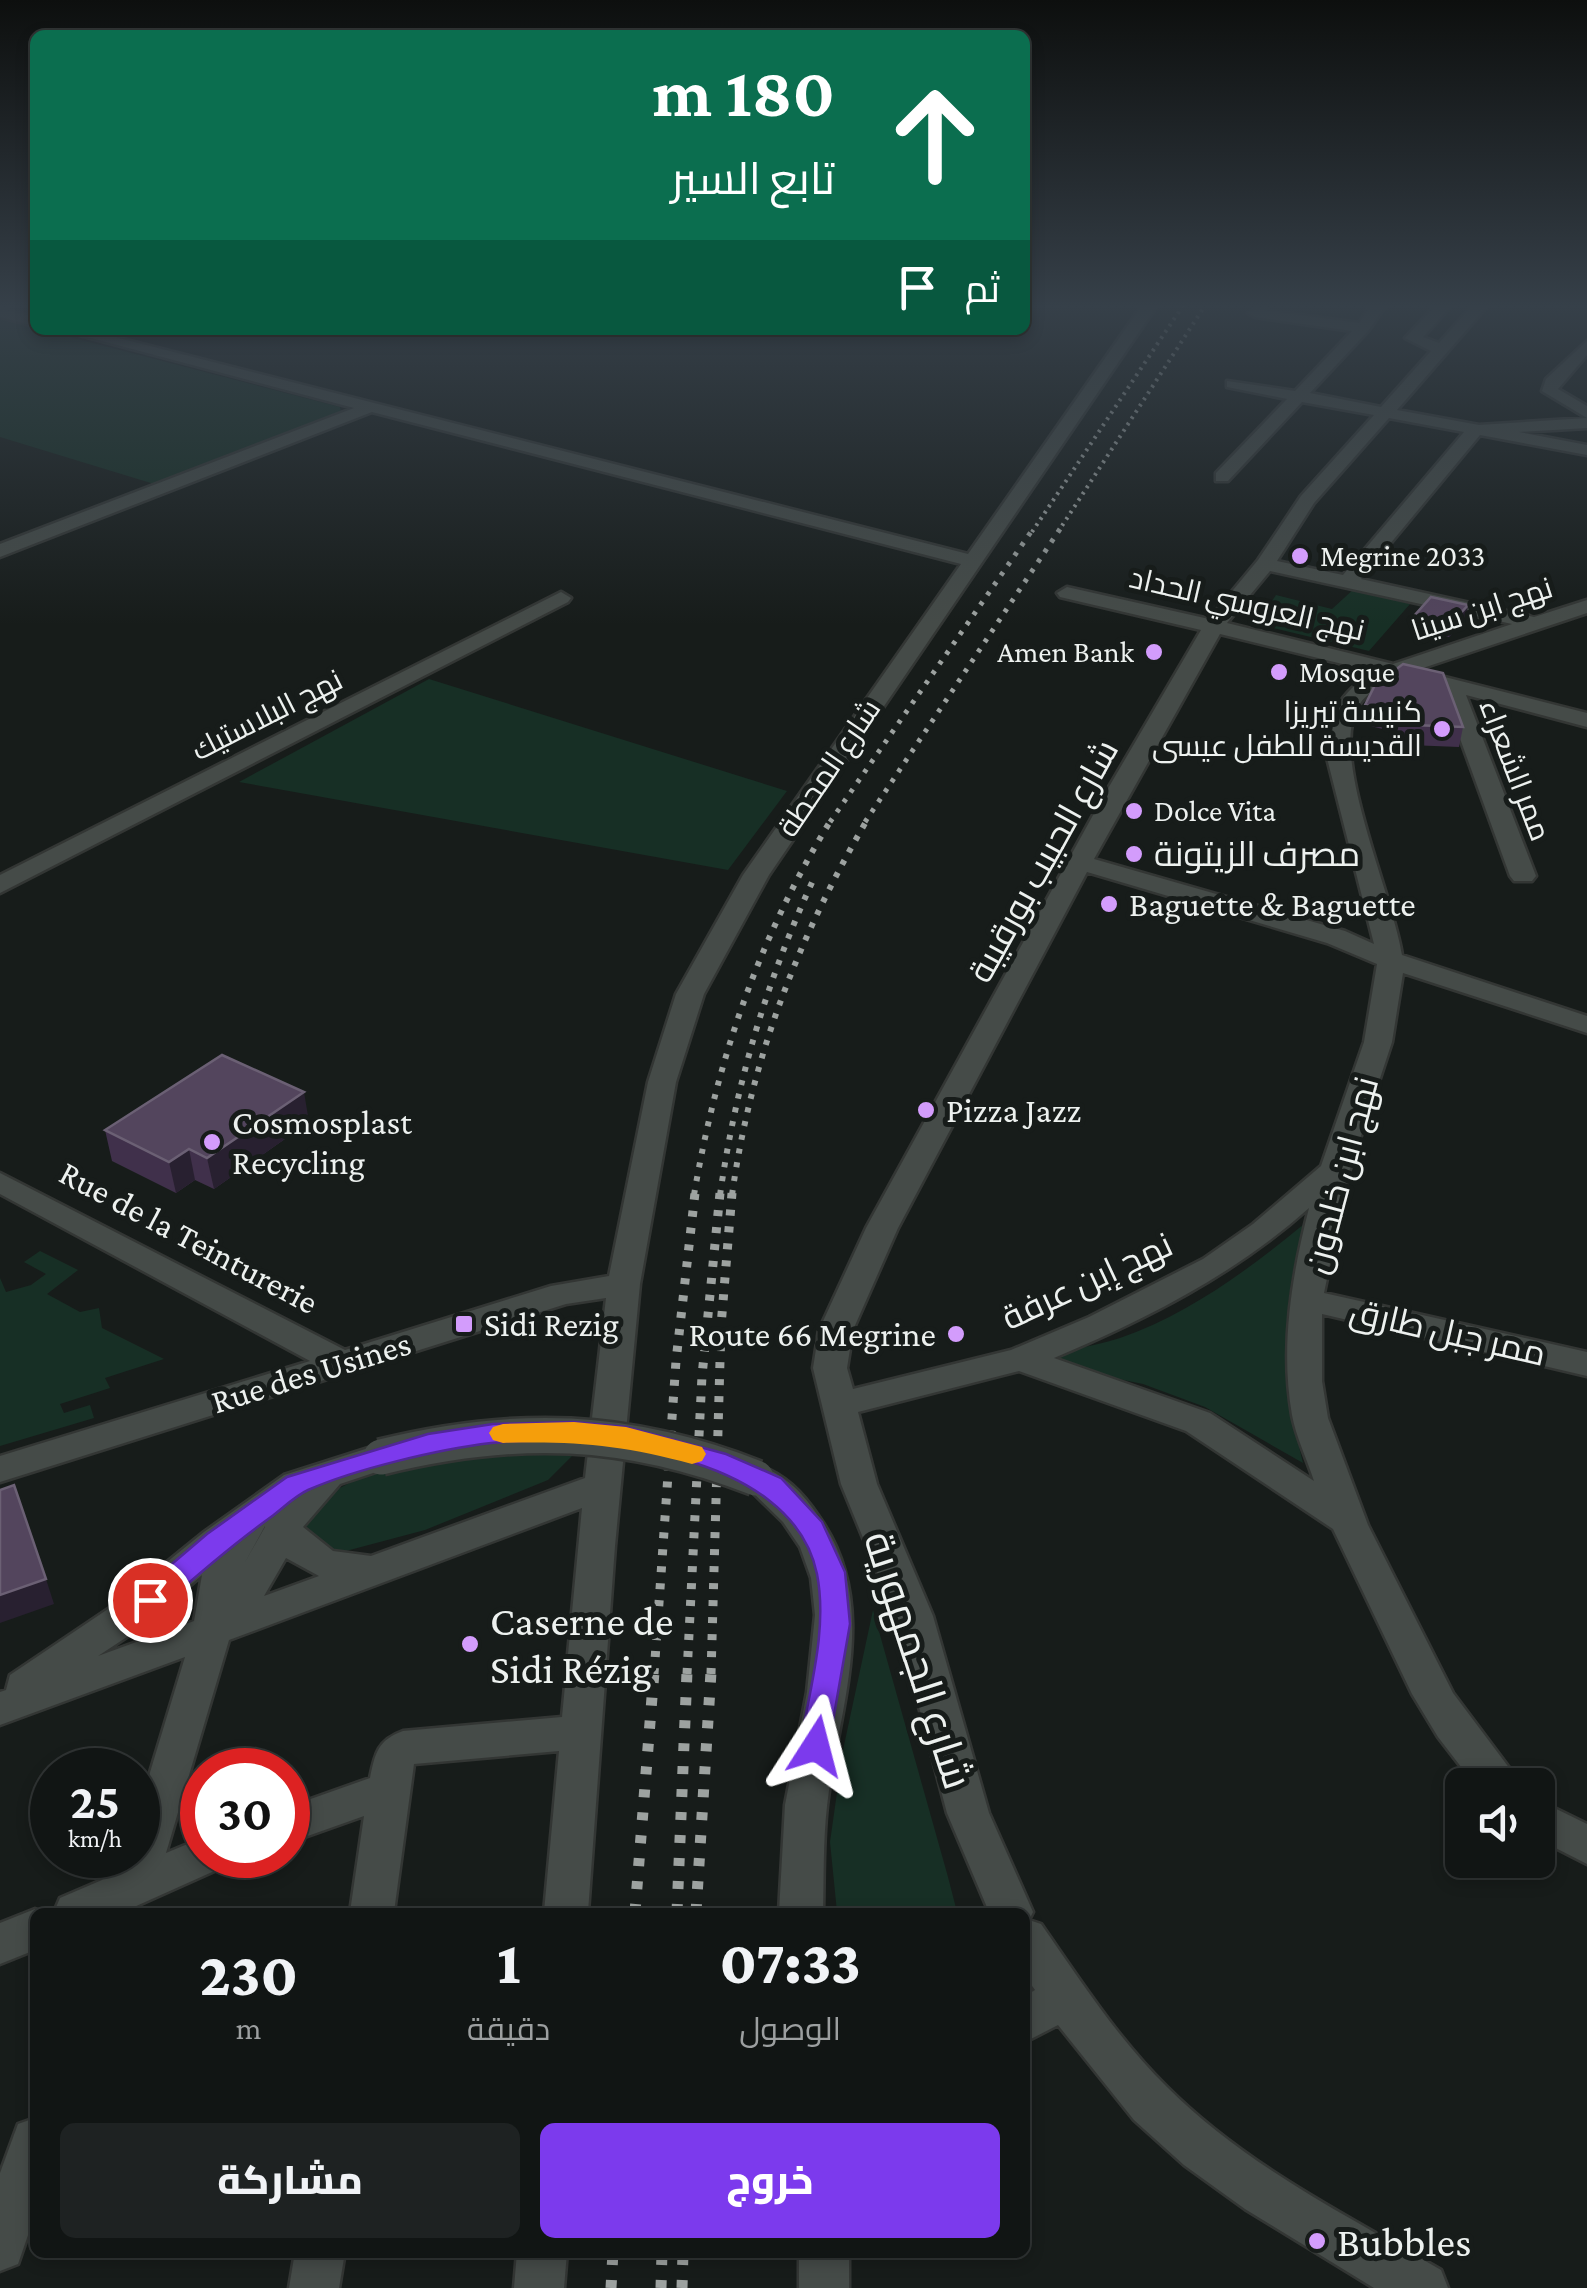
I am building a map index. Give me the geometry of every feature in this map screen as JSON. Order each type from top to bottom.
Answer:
[{"type":"street","points":[[0,552],[361,411]]},
{"type":"street","points":[[379,411],[972,561]]},
{"type":"street","name":"شارع المحطة","points":[[602,1486],[624,1284],[662,1082],[696,982],[756,875],[1076,411]]},
{"type":"street","points":[[1222,478],[1286,411]]},
{"type":"street","points":[[1371,411],[1587,450]]},
{"type":"street","name":"شارع الحبيب بورقيبة","points":[[842,1404],[830,1368],[836,1330],[849,1295],[1115,797],[1214,627],[1265,564],[1307,500],[1389,411]]},
{"type":"street","points":[[1349,581],[1475,430],[1587,423]]},
{"type":"street","points":[[1265,564],[1536,624]]},
{"type":"street","name":"نهج العروسي الحداد","points":[[1067,593],[1395,670],[1587,720]]},
{"type":"street","name":"نهج البلاستيك","points":[[0,885],[561,598]]},
{"type":"street","name":"نهج ابن سينا","points":[[1395,670],[1587,606]]},
{"type":"street","name":"نهج ابن خلدون","points":[[1395,670],[1367,684],[1347,706],[1338,726],[1337,759],[1379,900],[1390,960],[1386,999],[1368,1079],[1334,1170],[1308,1300],[1305,1352],[1309,1413],[1345,1519],[1433,1697],[1484,1768]]},
{"type":"street","name":"ممر الشعراء","points":[[1451,685],[1523,876]]},
{"type":"street","points":[[1082,863],[1322,933],[1390,960],[1587,1025]]},
{"type":"street","name":"نهج إبن عرفة","points":[[842,1404],[1021,1359],[1101,1325],[1214,1266],[1264,1231],[1334,1170]]},
{"type":"street","name":"Rue de la Teinturerie","points":[[0,1182],[340,1362]]},
{"type":"street","name":"Rue des Usines","points":[[0,1470],[563,1294],[624,1284]]},
{"type":"street","name":"ممر جبل طارق","points":[[1308,1300],[1587,1364]]},
{"type":"street","points":[[1021,1359],[1198,1422],[1345,1519]]},
{"type":"street","name":"شارع الجمهورية","points":[[842,1404],[860,1484],[914,1616],[968,1813],[1009,1908]]},
{"type":"street","points":[[113,1904],[150,1842],[212,1632],[216,1590],[230,1552],[269,1520],[297,1484],[428,1443],[493,1434],[574,1431],[626,1437],[716,1460],[771,1485],[812,1530],[831,1572],[836,1624],[806,1806],[801,1908]]},
{"type":"street","points":[[0,1709],[602,1486],[566,1908]]},
{"type":"street","points":[[269,1520],[298,1551],[317,1562],[377,1572]]},
{"type":"street","points":[[0,1701],[269,1520]]},
{"type":"street","points":[[373,1908],[397,1752],[420,1746],[579,1732]]},
{"type":"street","points":[[310,1817],[389,1789]]},
{"type":"street","points":[[1555,1828],[1587,1846]]},
{"type":"street","points":[[802,1853],[815,1908]]},
{"type":"street","points":[[113,1904],[180,1869]]},
{"type":"street","points":[[0,1944],[30,1931]]},
{"type":"street","points":[[1030,1956],[1045,2008],[1108,2056],[1172,2124],[1283,2205],[1423,2288]]},
{"type":"street","points":[[0,2246],[30,2155]]},
{"type":"street","points":[[314,2288],[319,2258]]},
{"type":"street","points":[[539,2288],[542,2258]]},
{"type":"street","points":[[824,2258],[824,2288]]},
{"type":"green space","points":[[0,411],[341,412],[154,484],[0,437]]},
{"type":"green space","points":[[1355,588],[1410,604],[1369,651],[1269,627],[1260,618],[1276,595],[1332,609]]},
{"type":"green space","points":[[429,679],[787,791],[728,870],[239,782]]},
{"type":"green space","points":[[1304,1224],[1291,1286],[1286,1344],[1290,1401],[1303,1463],[1205,1407],[1143,1384],[1021,1359],[1108,1341],[1170,1317],[1239,1274]]},
{"type":"green space","points":[[40,1251],[78,1270],[47,1294],[80,1312],[99,1308],[102,1328],[164,1359],[105,1378],[110,1388],[60,1404],[64,1413],[90,1405],[94,1418],[0,1446],[0,1278],[6,1292],[31,1285],[46,1274],[24,1262]]},
{"type":"green space","points":[[582,1446],[548,1480],[425,1530],[331,1555],[311,1546],[304,1520],[324,1498],[354,1481],[431,1460]]},
{"type":"green space","points":[[873,1610],[956,1908],[837,1908],[830,1842],[843,1750]]},
{"type":"building","points":[[1431,597],[1468,605],[1451,624],[1414,616]]},
{"type":"building","points":[[1403,664],[1443,673],[1463,727],[1413,725],[1399,712],[1365,705],[1375,685]]},
{"type":"building","points":[[222,1055],[304,1092],[207,1158],[189,1149],[169,1162],[105,1130]]},
{"type":"building","points":[[14,1485],[46,1579],[0,1595],[0,1490]]},
{"type":"railway","points":[[1032,532],[1113,411]]},
{"type":"railway","points":[[1058,532],[1137,411]]},
{"type":"railway","points":[[830,822],[1033,529]]},
{"type":"railway","points":[[865,822],[1060,529]]},
{"type":"railway","points":[[694,1195],[715,1096],[744,1001],[782,909],[831,820]]},
{"type":"railway","points":[[732,1195],[751,1096],[781,1001],[819,909],[867,820]]},
{"type":"railway","points":[[720,1195],[744,1072],[782,954],[815,876]]},
{"type":"railway","points":[[654,1674],[676,1361],[695,1193]]},
{"type":"railway","points":[[687,1674],[702,1376],[720,1193]]},
{"type":"railway","points":[[711,1674],[721,1326],[732,1193]]},
{"type":"railway","points":[[635,1908],[654,1672]]},
{"type":"railway","points":[[677,1908],[687,1672]]},
{"type":"railway","points":[[696,1908],[711,1672]]},
{"type":"railway","points":[[611,2288],[613,2258]]},
{"type":"railway","points":[[661,2288],[662,2258]]},
{"type":"railway","points":[[682,2288],[683,2258]]},
{"type":"slow traffic","points":[[503,1433],[574,1431],[626,1437],[692,1454]]},
{"type":"place","name":"Megrine 2033","points":[[1300,556]]},
{"type":"place","name":"Amen Bank","points":[[1154,652]]},
{"type":"place","name":"Mosque","points":[[1279,672]]},
{"type":"place","name":"كنيسة تيريزا القديسة للطفل عيسى","points":[[1442,729]]},
{"type":"place","name":"Dolce Vita","points":[[1134,811]]},
{"type":"place","name":"مصرف الزيتونة","points":[[1134,854]]},
{"type":"place","name":"Baguette & Baguette","points":[[1109,904]]},
{"type":"place","name":"Pizza Jazz","points":[[926,1110]]},
{"type":"place","name":"Cosmosplast Recycling","points":[[212,1142]]},
{"type":"place","name":"Sidi Rezig","points":[[464,1324]]},
{"type":"place","name":"Route 66 Megrine","points":[[956,1334]]},
{"type":"place","name":"Caserne de Sidi Rézig","points":[[470,1644]]},
{"type":"place","name":"Bubbles","points":[[1317,2241]]},
{"type":"route","points":[[150,1600],[217,1542],[297,1484],[428,1443],[493,1434],[574,1431],[626,1437],[716,1460],[771,1485],[812,1530],[831,1572],[836,1624],[816,1746]]}]
